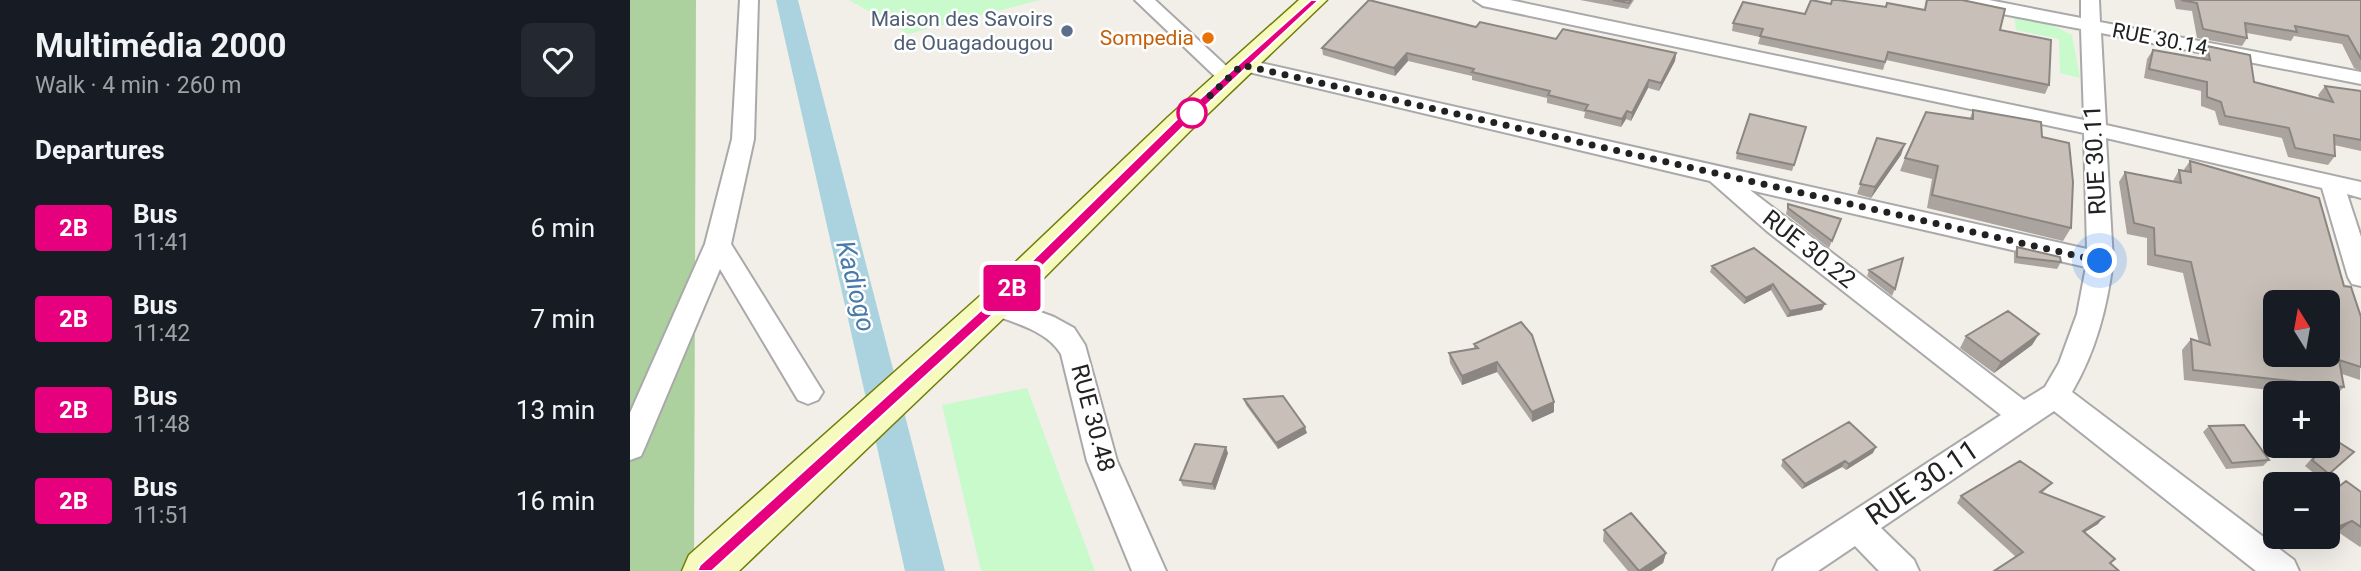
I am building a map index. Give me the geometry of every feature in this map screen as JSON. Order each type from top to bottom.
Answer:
[{"type":"street","points":[[630,447],[718,244],[743,139],[749,0]]},
{"type":"street","points":[[1144,0],[1236,72]]},
{"type":"street","points":[[706,571],[995,305],[1314,0]]},
{"type":"street","points":[[1483,0],[2095,129],[2361,190]]},
{"type":"street","name":"RUE 30.14","points":[[1960,0],[2361,78]]},
{"type":"street","name":"RUE 30.11","points":[[1790,571],[2021,415],[2055,395],[2076,363],[2095,300],[2100,261],[2090,0]]},
{"type":"street","name":"RUE 30.22","points":[[1236,72],[1718,175],[1777,226],[2021,415]]},
{"type":"street","points":[[1718,175],[2100,261]]},
{"type":"street","points":[[2332,184],[2361,277]]},
{"type":"street","points":[[718,244],[808,392]]},
{"type":"street","name":"RUE 30.48","points":[[995,305],[1044,324],[1064,335],[1075,353],[1102,461],[1149,571]]},
{"type":"street","points":[[2055,395],[2282,571]]},
{"type":"street","points":[[1857,526],[1902,571]]},
{"type":"green space","points":[[630,0],[696,0],[694,571],[630,571]]},
{"type":"green space","points":[[849,0],[1040,0],[908,34]]},
{"type":"green space","points":[[2014,16],[2048,23],[2072,35],[2080,78],[2060,73],[2059,39],[2016,30]]},
{"type":"green space","points":[[1027,388],[1095,571],[981,571],[942,405]]},
{"type":"building","points":[[1369,0],[1476,27],[1480,22],[1556,39],[1563,29],[1676,53],[1661,83],[1649,80],[1632,113],[1627,111],[1622,119],[1585,110],[1588,105],[1548,95],[1550,91],[1407,53],[1394,68],[1322,48]]},
{"type":"building","points":[[1811,0],[1831,4],[1832,0],[1838,0],[1886,7],[1887,3],[1925,10],[1927,0],[1962,0],[2005,9],[2000,30],[2051,40],[2049,85],[1888,52],[1885,62],[1760,36],[1763,29],[1733,23],[1743,2],[1805,14]]},
{"type":"building","points":[[2181,0],[2361,0],[2361,59],[2348,36],[2295,26],[2297,32],[2245,23],[2247,38],[2203,29],[2197,3]]},
{"type":"building","points":[[2207,46],[2250,55],[2254,82],[2333,102],[2325,86],[2361,91],[2361,140],[2334,135],[2335,156],[2295,148],[2289,128],[2225,116],[2221,102],[2207,97],[2207,82],[2149,69],[2153,50],[2210,60]]},
{"type":"building","points":[[1973,110],[2041,122],[2042,137],[2069,143],[2073,182],[2071,228],[1932,195],[1938,166],[1905,158],[1926,112],[1973,119]]},
{"type":"building","points":[[1750,114],[1806,127],[1794,165],[1737,153]]},
{"type":"building","points":[[1877,138],[1905,144],[1875,187],[1860,184]]},
{"type":"building","points":[[2190,161],[2319,198],[2344,286],[2351,287],[2361,317],[2361,367],[2340,360],[2340,290],[2263,290],[2263,368],[2340,368],[2340,365],[2344,387],[2340,387],[2340,381],[2291,381],[2193,370],[2191,339],[2210,345],[2191,262],[2155,255],[2154,228],[2134,223],[2125,172],[2181,183],[2179,170],[2191,172]]},
{"type":"building","points":[[1788,204],[1841,219],[1832,241],[1788,208]]},
{"type":"building","points":[[2017,247],[2060,257],[2061,262],[2017,257]]},
{"type":"building","points":[[1754,248],[1825,304],[1790,311],[1773,284],[1746,298],[1712,266]]},
{"type":"building","points":[[1903,258],[1895,289],[1869,270]]},
{"type":"building","points":[[2008,311],[2039,334],[2001,362],[1966,336]]},
{"type":"building","points":[[1521,322],[1532,335],[1554,402],[1532,412],[1497,362],[1462,376],[1449,353],[1478,348],[1474,344]]},
{"type":"building","points":[[1283,396],[1305,427],[1276,443],[1244,399]]},
{"type":"building","points":[[1849,422],[1876,447],[1849,464],[1845,461],[1805,484],[1783,460]]},
{"type":"building","points":[[2244,425],[2263,452],[2263,458],[2269,460],[2232,463],[2209,426]]},
{"type":"building","points":[[2340,443],[2354,452],[2331,472],[2327,472],[2312,460],[2340,458]]},
{"type":"building","points":[[1195,444],[1226,447],[1212,484],[1180,480]]},
{"type":"building","points":[[2020,461],[2052,483],[2040,492],[2104,517],[2083,531],[2115,559],[2110,563],[2119,571],[1994,571],[2023,552],[1961,496]]},
{"type":"building","points":[[2346,481],[2361,492],[2361,527],[2352,521],[2340,526],[2340,486]]},
{"type":"building","points":[[1631,513],[1666,553],[1639,571],[1604,530]]},
{"type":"waterway","name":"Kadiogo","points":[[787,0],[925,571]]},
{"type":"bus line","name":"2B","points":[[706,571],[995,305],[1180,124],[1314,0]]},
{"type":"place","name":"Maison des Savoirs de Ouagadougou","points":[[1067,31]]},
{"type":"place","name":"Sompedia","points":[[1208,38]]},
{"type":"route","points":[[1192,113],[1242,65],[2100,261]]}]
